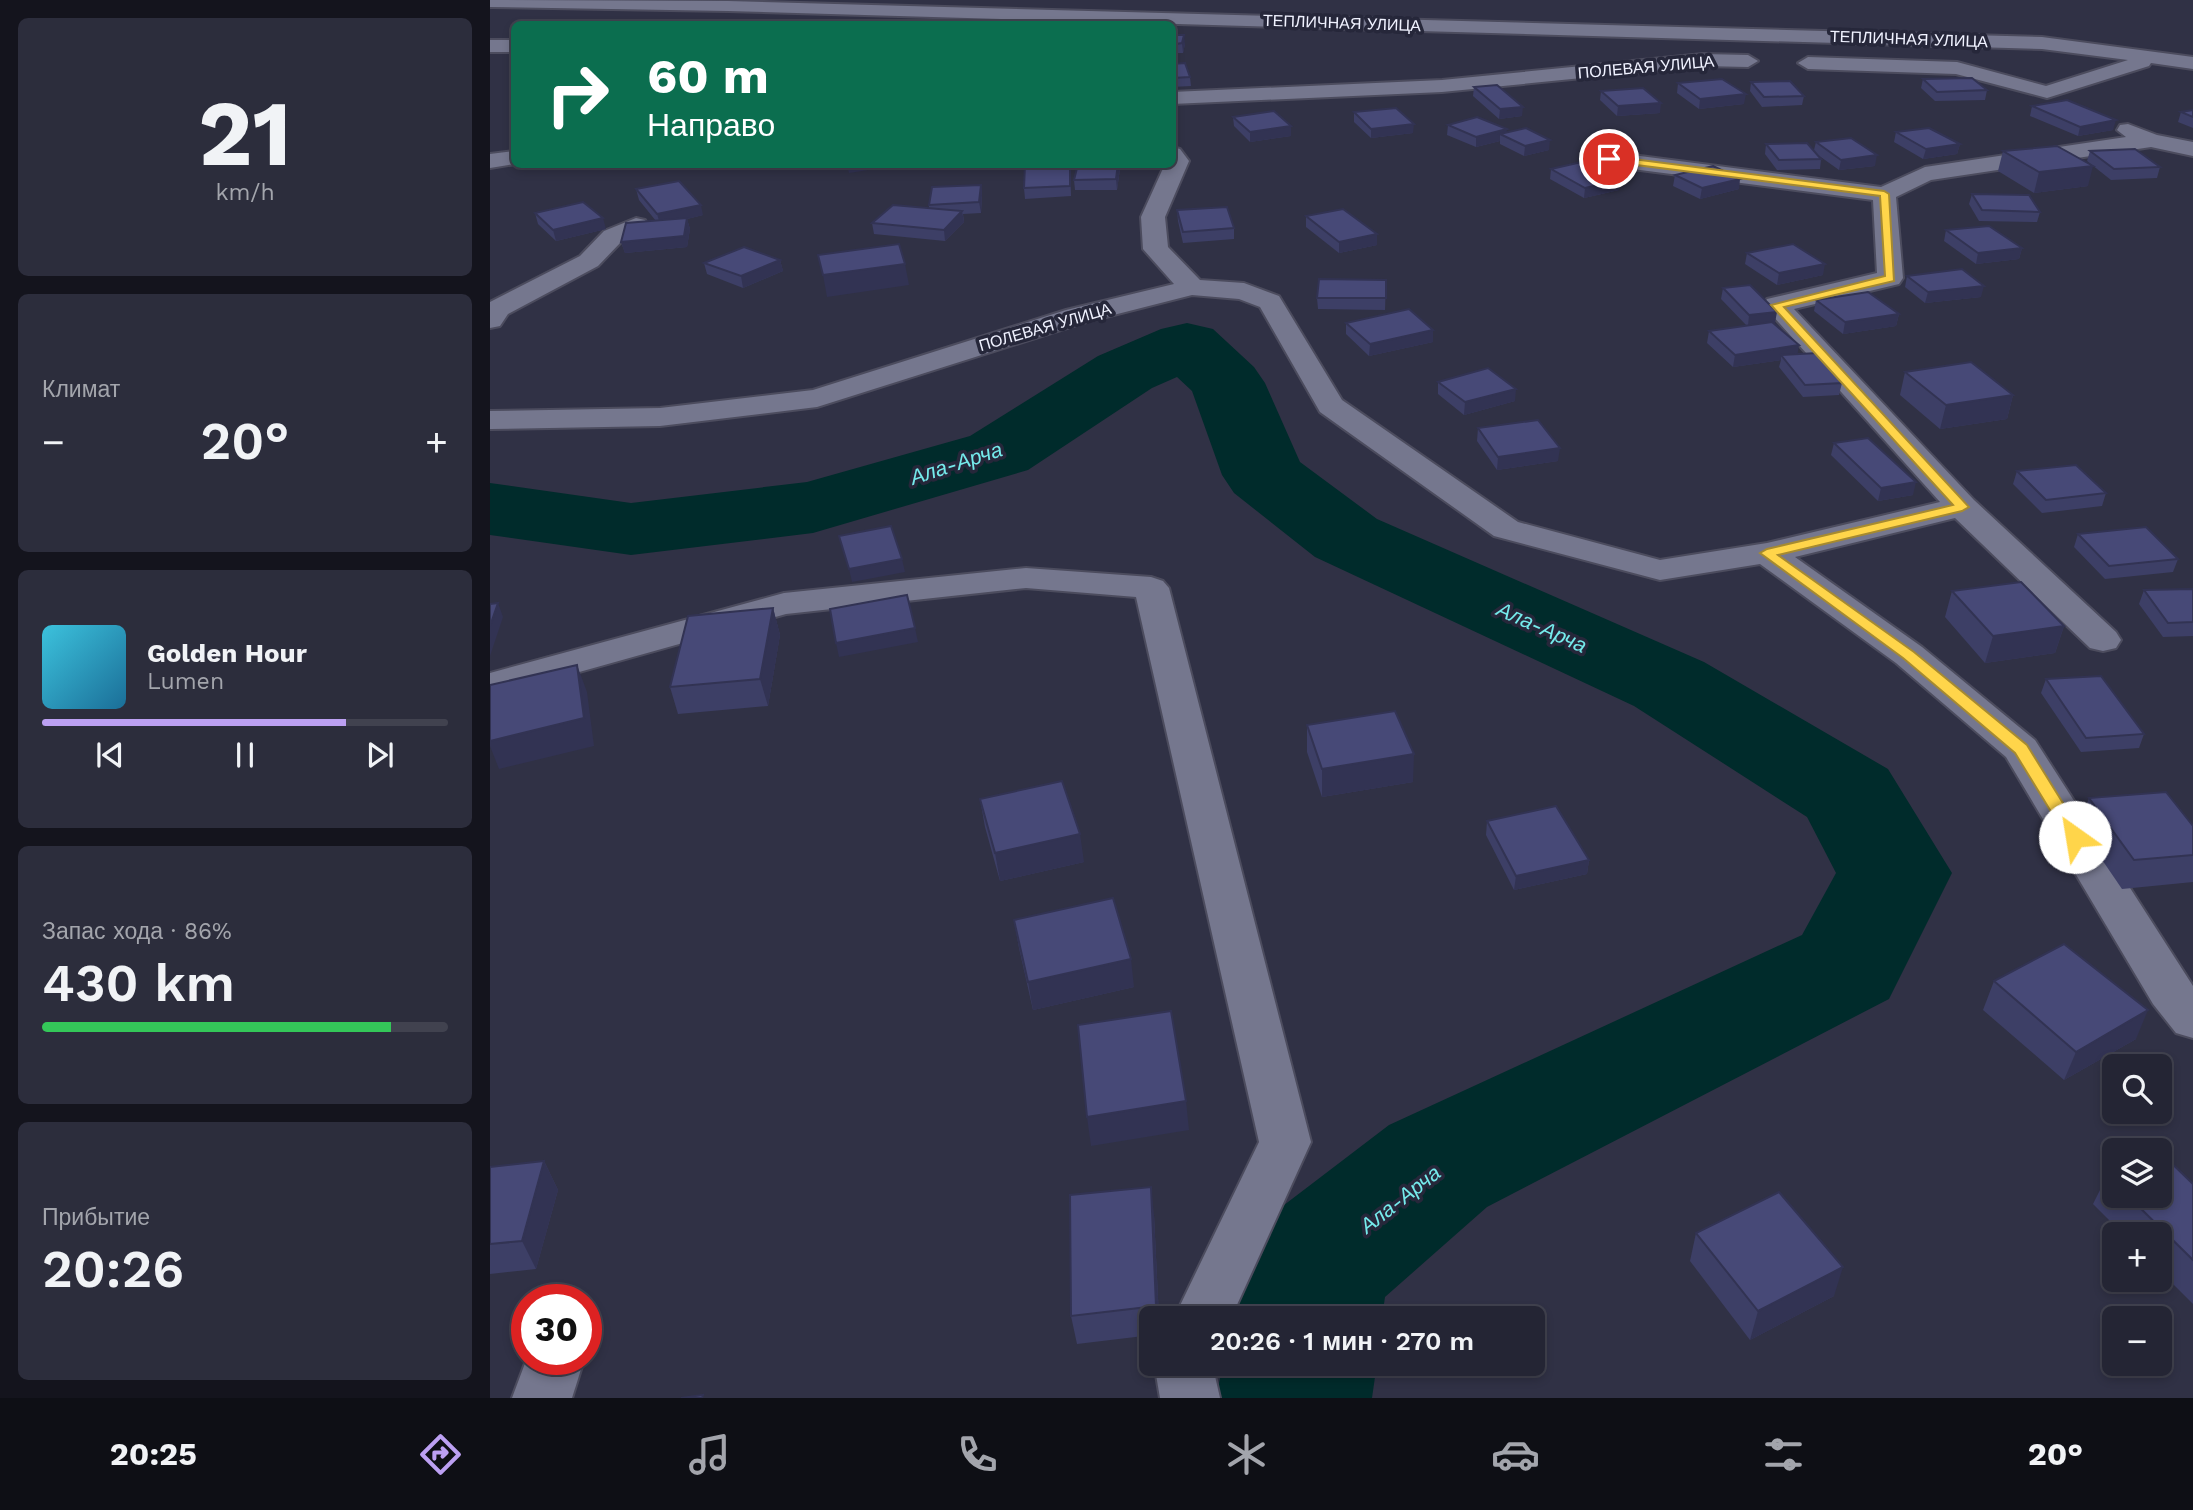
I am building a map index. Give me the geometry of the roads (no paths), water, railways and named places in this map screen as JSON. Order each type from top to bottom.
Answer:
[{"type":"street","name":"ТЕПЛИЧНАЯ УЛИЦА","points":[[490,2],[768,7],[2042,43],[2193,63]]},
{"type":"street","points":[[490,46],[511,46]]},
{"type":"street","points":[[2047,92],[2154,58]]},
{"type":"street","name":"ПОЛЕВАЯ УЛИЦА","points":[[1176,98],[1441,86],[1703,60],[1957,68],[2047,92],[2070,103]]},
{"type":"street","points":[[2105,119],[2151,140],[2193,149]]},
{"type":"street","points":[[1609,159],[1884,194],[1925,174],[2151,140]]},
{"type":"street","points":[[490,160],[511,158]]},
{"type":"street","points":[[1175,168],[1153,217],[1156,249],[1192,287]]},
{"type":"street","points":[[1884,194],[1890,278],[1776,305],[1962,507],[2103,640]]},
{"type":"street","points":[[490,320],[499,308],[589,261],[613,236],[636,225]]},
{"type":"street","name":"ПОЛЕВАЯ УЛИЦА","points":[[490,420],[660,417],[817,398],[1076,316],[1192,287],[1244,291],[1270,302],[1331,405],[1506,529],[1660,570],[1767,553]]},
{"type":"street","points":[[1767,553],[1962,507]]},
{"type":"street","points":[[1767,553],[1909,655],[2021,749],[2170,990],[2193,1020]]},
{"type":"street","points":[[490,685],[783,604],[1026,578],[1151,588],[1284,1142],[1208,1306]]},
{"type":"street","points":[[542,1398],[550,1375]]},
{"type":"street","points":[[1186,1376],[1190,1398]]},
{"type":"waterway","name":"Ала-Арча","points":[[490,509],[631,529],[813,507],[999,453],[1125,372],[1187,345],[1227,383],[1264,475],[1346,538],[1669,684],[1849,794],[1894,873],[1846,967],[1438,1166],[1315,1267],[1309,1306]]},
{"type":"waterway","name":"Ала-Арча","points":[[1294,1398],[1298,1376]]}]
